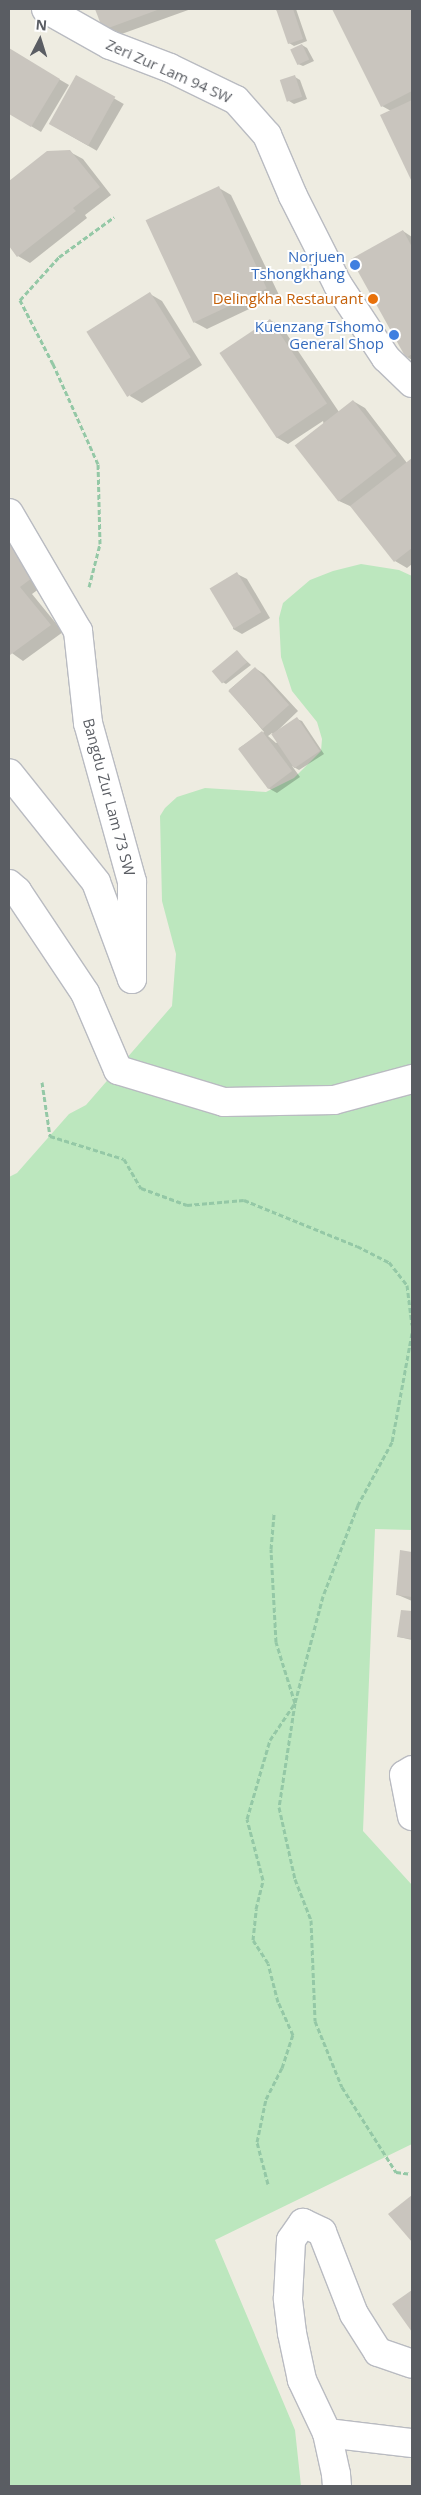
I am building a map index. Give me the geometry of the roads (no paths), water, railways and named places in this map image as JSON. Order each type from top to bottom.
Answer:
[{"type":"street","name":"Zeri Zur Lam 94 SW","points":[[46,9],[110,45],[170,68],[236,100],[267,135],[293,196],[338,285],[386,358],[412,383]]},
{"type":"street","name":"Bangdu Zur Lam 73 SW","points":[[9,513],[78,631],[88,723],[132,882],[132,979],[96,882],[9,773]]},
{"type":"street","points":[[9,884],[17,891],[85,992],[118,1070],[224,1102],[334,1100],[412,1080]]},
{"type":"street","points":[[412,1770],[404,1775],[412,1816]]},
{"type":"street","points":[[337,2486],[327,2432],[302,2380],[288,2298],[291,2240],[303,2223],[322,2232],[354,2314],[378,2352],[412,2364]]},
{"type":"street","points":[[327,2432],[412,2443]]},
{"type":"place","name":"Norjuen Tshongkhang","points":[[355,265]]},
{"type":"place","name":"Delingkha Restaurant","points":[[373,299]]},
{"type":"place","name":"Kuenzang Tshomo General Shop","points":[[394,335]]}]
